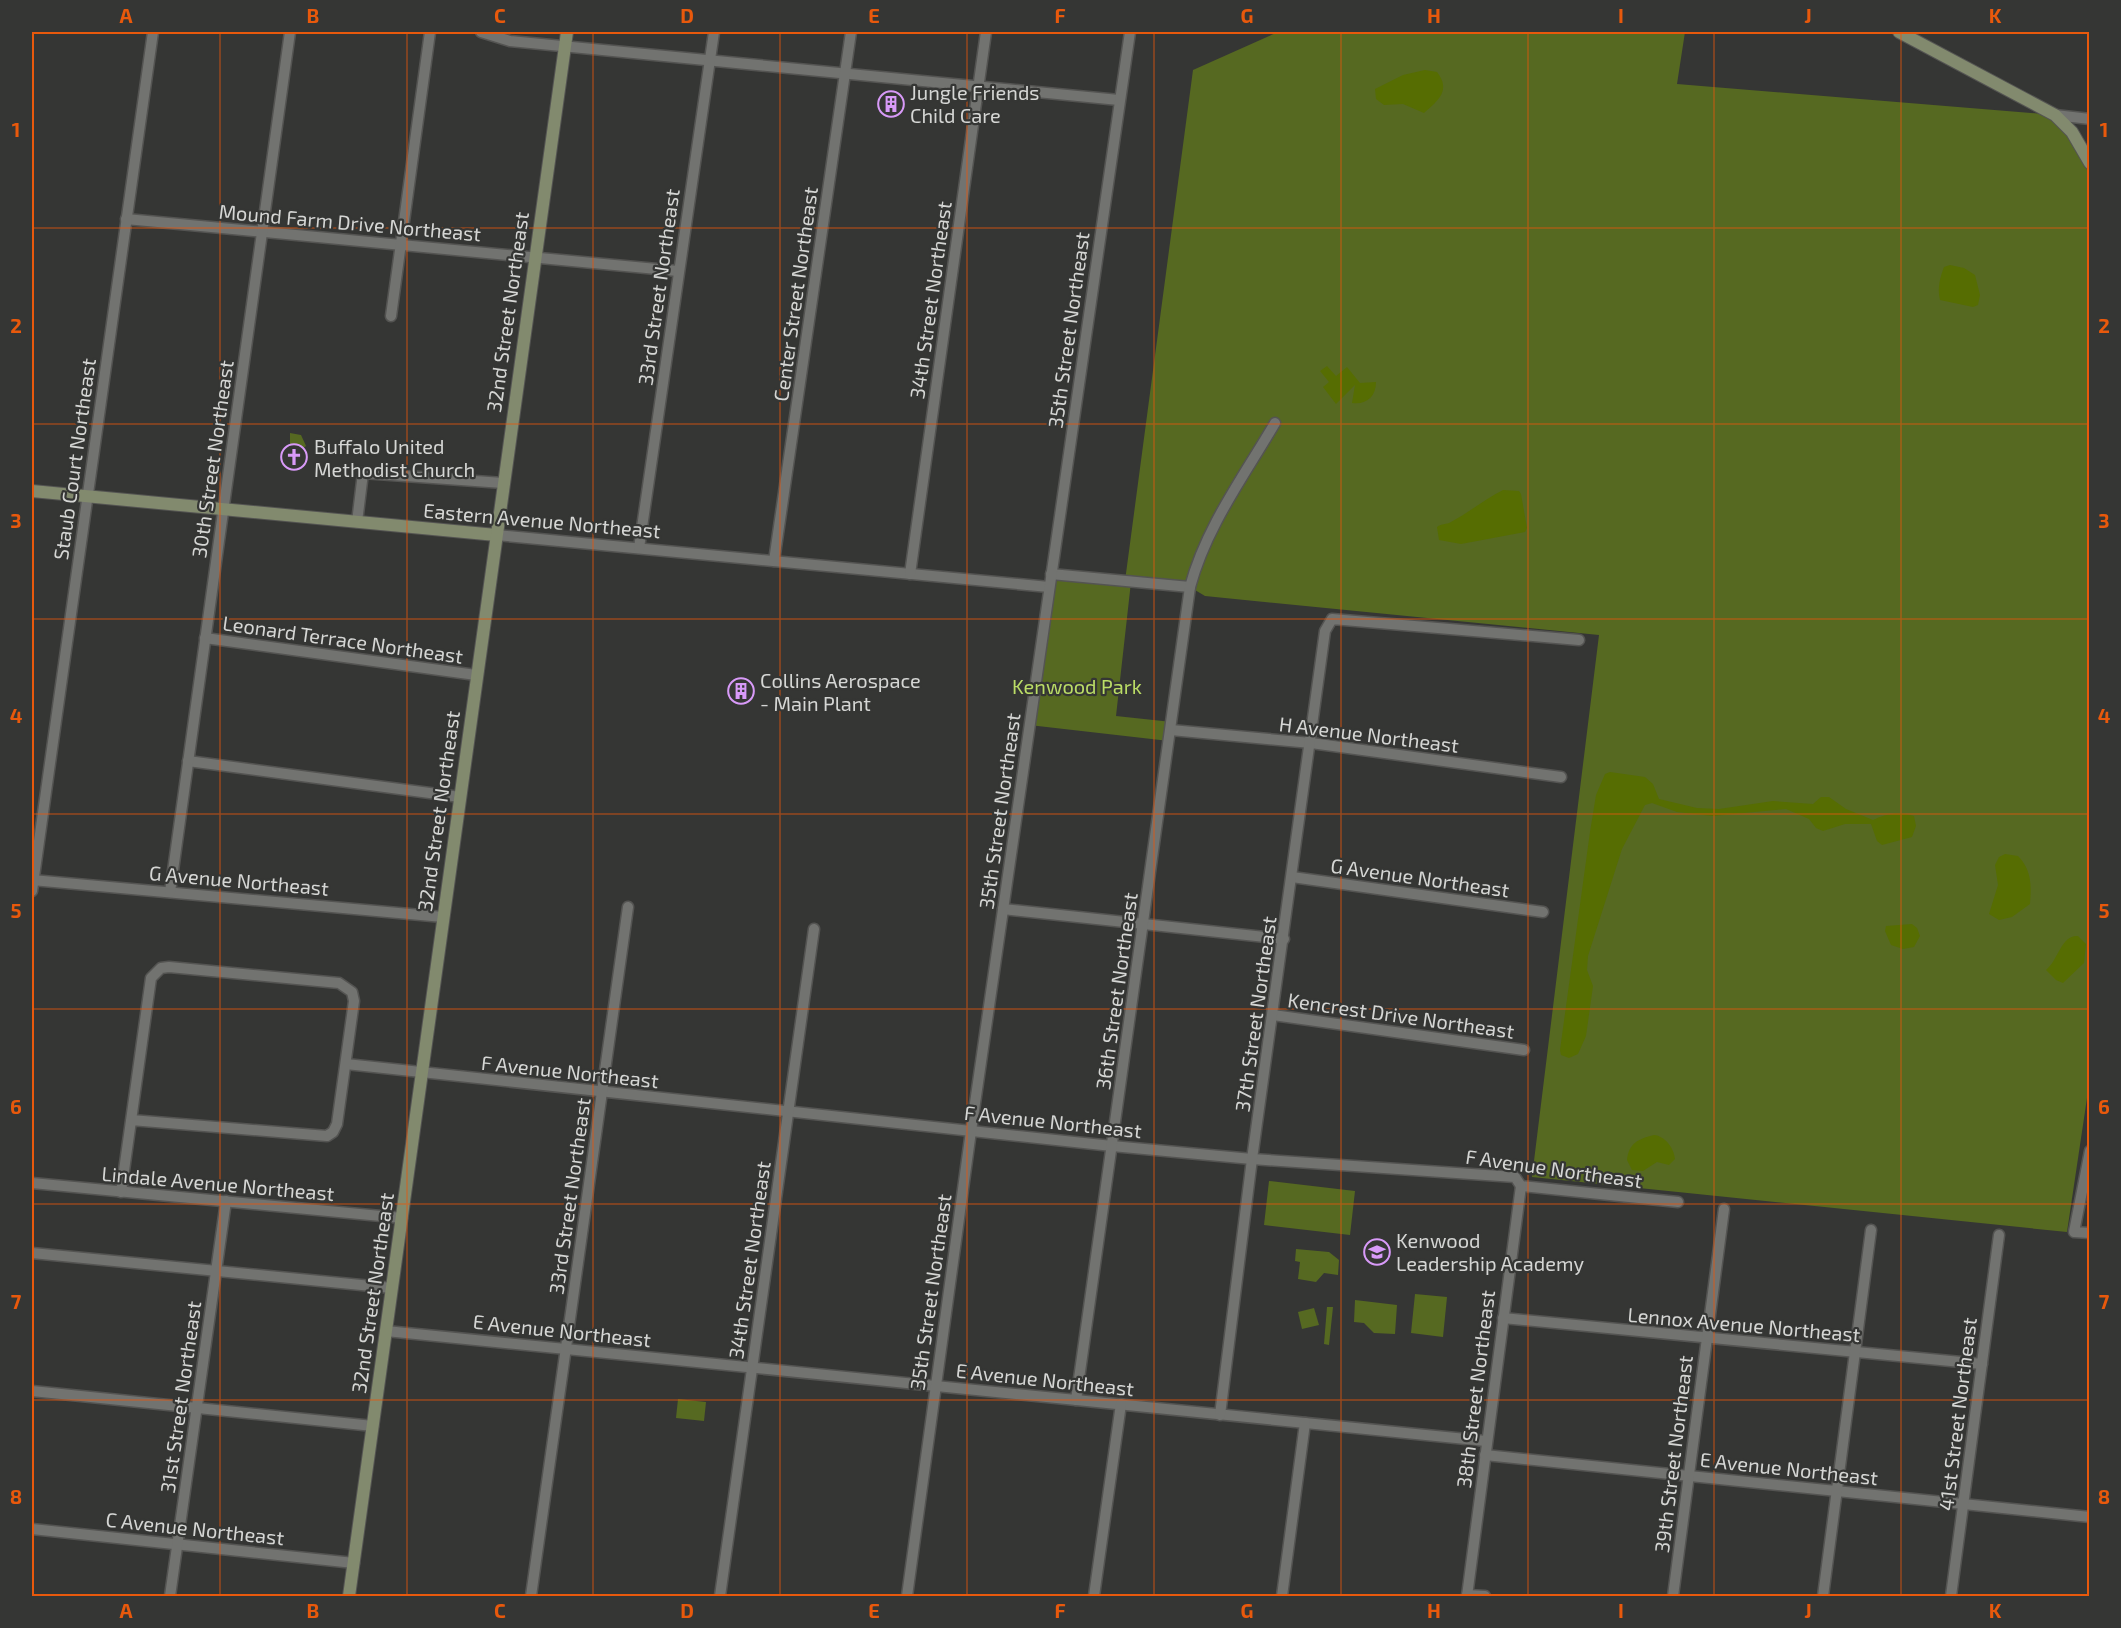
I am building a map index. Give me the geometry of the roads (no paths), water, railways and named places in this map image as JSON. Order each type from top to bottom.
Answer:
[{"type":"main road","name":"32nd Street Northeast","points":[[350,1596],[567,32]]},
{"type":"main road","points":[[1899,32],[2055,115],[2072,132],[2090,163]]},
{"type":"main road","name":"Eastern Avenue Northeast","points":[[32,491],[496,535]]},
{"type":"street","name":"Staub Court Northeast","points":[[32,884],[153,32]]},
{"type":"street","name":"30th Street Northeast","points":[[170,892],[290,32]]},
{"type":"street","points":[[390,316],[430,32]]},
{"type":"street","points":[[482,32],[510,41],[1119,99]]},
{"type":"street","name":"33rd Street Northeast","points":[[639,548],[714,32]]},
{"type":"street","name":"Center Street Northeast","points":[[774,561],[851,32]]},
{"type":"street","name":"34th Street Northeast","points":[[910,574],[986,32]]},
{"type":"street","name":"35th Street Northeast","points":[[907,1596],[970,1131],[1130,32]]},
{"type":"street","points":[[2055,115],[2090,118]]},
{"type":"street","name":"Mound Farm Drive Northeast","points":[[126,219],[678,271]]},
{"type":"street","name":"36th Street Northeast","points":[[1076,1400],[1190,587],[1197,561],[1213,526],[1275,423]]},
{"type":"street","points":[[357,522],[363,473],[503,483]]},
{"type":"street","name":"Eastern Avenue Northeast","points":[[496,535],[1049,587]]},
{"type":"street","points":[[1051,574],[1190,587]]},
{"type":"street","name":"37th Street Northeast","points":[[1220,1415],[1252,1159],[1325,631],[1332,619],[1579,640]]},
{"type":"street","name":"Leonard Terrace Northeast","points":[[205,638],[476,675]]},
{"type":"street","name":"H Avenue Northeast","points":[[1171,730],[1311,743],[1562,777]]},
{"type":"street","points":[[188,761],[460,798]]},
{"type":"street","name":"G Avenue Northeast","points":[[1292,877],[1543,912]]},
{"type":"street","name":"G Avenue Northeast","points":[[32,884],[170,892],[443,917]]},
{"type":"street","name":"33rd Street Northeast","points":[[531,1596],[627,907]]},
{"type":"street","points":[[1003,909],[1284,939]]},
{"type":"street","name":"34th Street Northeast","points":[[720,1596],[814,929]]},
{"type":"street","points":[[121,1192],[131,1120],[151,978],[155,972],[169,967],[339,983],[352,992],[354,1001],[337,1124],[333,1132],[327,1136],[131,1120]]},
{"type":"street","name":"Kencrest Drive Northeast","points":[[1273,1015],[1524,1050]]},
{"type":"street","name":"F Avenue Northeast","points":[[346,1064],[1112,1146],[1252,1159],[1515,1177],[1521,1186],[1678,1202]]},
{"type":"street","points":[[2090,1151],[2074,1232],[2090,1233]]},
{"type":"street","name":"Lindale Avenue Northeast","points":[[32,1184],[402,1218]]},
{"type":"street","name":"38th Street Northeast","points":[[1467,1596],[1521,1186]]},
{"type":"street","name":"31st Street Northeast","points":[[170,1596],[226,1201]]},
{"type":"street","name":"39th Street Northeast","points":[[1673,1596],[1724,1209]]},
{"type":"street","points":[[1823,1596],[1871,1230]]},
{"type":"street","name":"41st Street Northeast","points":[[1951,1596],[1999,1235]]},
{"type":"street","points":[[32,1253],[392,1288]]},
{"type":"street","name":"Lennox Avenue Northeast","points":[[1503,1318],[1982,1364]]},
{"type":"street","name":"E Avenue Northeast","points":[[386,1330],[1486,1441]]},
{"type":"street","points":[[32,1390],[373,1426]]},
{"type":"street","points":[[1094,1596],[1121,1404]]},
{"type":"street","points":[[1282,1596],[1305,1423]]},
{"type":"street","name":"E Avenue Northeast","points":[[1485,1455],[2090,1517]]},
{"type":"street","name":"C Avenue Northeast","points":[[32,1529],[354,1563]]},
{"type":"street","points":[[1467,1596],[1485,1596]]},
{"type":"place","name":"Jungle Friends Child Care","points":[[891,104]]},
{"type":"place","name":"Buffalo United Methodist Church","points":[[294,457]]},
{"type":"place","name":"Collins Aerospace - Main Plant","points":[[741,691]]},
{"type":"place","name":"Kenwood Leadership Academy","points":[[1377,1252]]},
{"type":"park label","name":"Kenwood Park","points":[[1077,686]]}]
